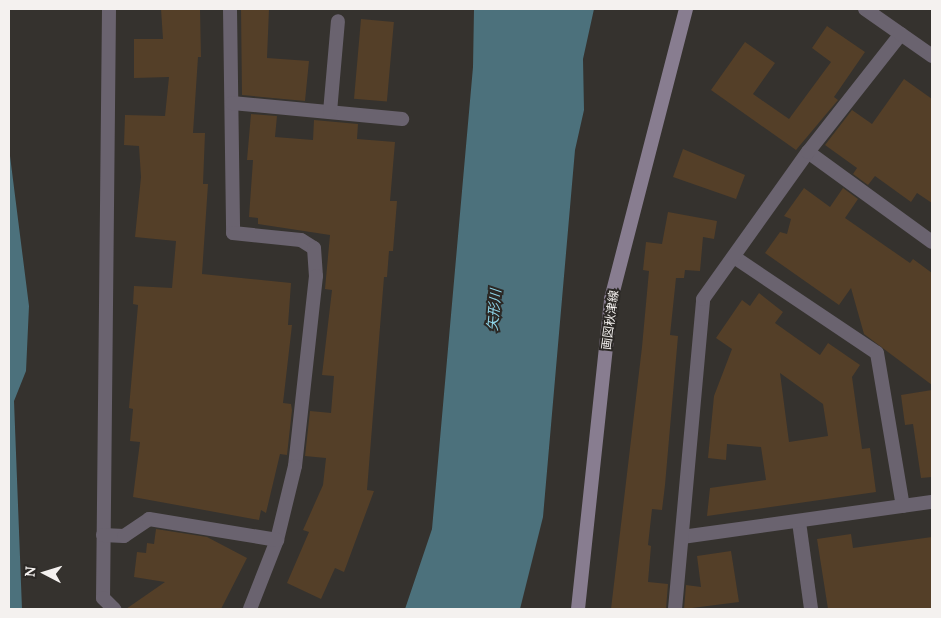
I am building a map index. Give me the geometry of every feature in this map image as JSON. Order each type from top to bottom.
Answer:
[{"type":"main road","name":"画図秋津線","points":[[578,609],[611,299],[686,9]]},
{"type":"street","points":[[109,9],[103,598],[114,609]]},
{"type":"street","points":[[230,9],[233,233],[301,240],[314,248],[316,276],[306,389],[296,466],[277,540],[250,609]]},
{"type":"street","points":[[865,9],[932,56]]},
{"type":"street","points":[[330,112],[338,21]]},
{"type":"street","points":[[675,609],[703,299],[808,152],[901,34]]},
{"type":"street","points":[[232,104],[402,119]]},
{"type":"street","points":[[808,152],[932,242]]},
{"type":"street","points":[[734,257],[877,353],[904,506]]},
{"type":"street","points":[[682,537],[932,502]]},
{"type":"street","points":[[103,535],[124,536],[149,519],[277,540]]},
{"type":"street","points":[[799,522],[811,609]]},
{"type":"water","name":"矢形川","points":[[474,9],[594,9],[583,59],[584,110],[575,150],[543,517],[520,609],[405,609],[432,529],[473,67]]},
{"type":"water","points":[[9,148],[29,306],[26,371],[14,401],[22,609],[9,609]]},
{"type":"building","points":[[161,9],[200,9],[201,57],[198,57],[193,133],[205,133],[203,184],[208,184],[202,274],[291,283],[288,325],[292,325],[283,403],[291,404],[292,410],[287,455],[280,454],[266,513],[261,510],[259,520],[133,497],[140,442],[130,441],[133,409],[129,408],[138,305],[133,304],[134,286],[172,288],[176,241],[135,237],[141,177],[139,146],[124,145],[125,115],[165,116],[169,77],[134,78],[134,39],[163,39]]},
{"type":"building","points":[[241,9],[269,9],[267,58],[309,61],[305,101],[242,95]]},
{"type":"building","points":[[361,19],[394,22],[387,102],[354,99]]},
{"type":"building","points":[[827,26],[865,52],[834,97],[838,100],[796,150],[711,90],[745,42],[775,63],[753,94],[789,119],[831,62],[812,48]]},
{"type":"building","points":[[904,79],[932,99],[932,203],[917,193],[911,202],[875,176],[868,185],[853,174],[857,168],[825,145],[852,110],[872,124]]},
{"type":"building","points":[[251,114],[277,116],[275,137],[313,140],[314,120],[358,124],[357,139],[395,142],[390,201],[397,201],[393,251],[389,251],[387,277],[384,277],[367,490],[374,491],[344,572],[335,568],[321,599],[287,583],[309,532],[303,530],[323,485],[326,458],[305,456],[310,411],[331,413],[334,376],[322,375],[332,290],[325,289],[330,235],[258,224],[258,218],[249,217],[253,160],[247,160]]},
{"type":"building","points":[[683,149],[745,175],[736,199],[673,177]]},
{"type":"building","points":[[804,188],[830,207],[843,188],[858,199],[845,218],[910,263],[913,259],[932,273],[932,385],[864,334],[851,288],[839,305],[765,253],[780,232],[787,234],[791,219],[784,216]]},
{"type":"building","points":[[668,212],[717,221],[714,239],[703,237],[700,271],[685,270],[684,278],[676,278],[670,335],[678,336],[665,485],[662,510],[652,509],[648,545],[651,546],[648,582],[668,584],[666,609],[611,609],[642,347],[649,271],[643,270],[646,242],[662,244]]},
{"type":"building","points":[[759,293],[783,312],[775,323],[820,355],[828,343],[860,365],[852,377],[862,449],[870,448],[876,492],[707,516],[710,488],[766,480],[761,447],[727,444],[726,460],[708,458],[714,396],[732,349],[716,338],[742,300],[750,306]],"holes":[[[780,373],[823,404],[828,436],[789,442]]]},
{"type":"building","points":[[932,390],[932,477],[921,478],[913,424],[905,425],[901,395]]},
{"type":"building","points":[[156,529],[207,537],[247,558],[221,609],[126,609],[165,582],[134,577],[137,552],[146,553],[147,543],[154,544]]},
{"type":"building","points":[[851,534],[853,548],[932,537],[932,609],[828,609],[817,539]]},
{"type":"building","points":[[731,551],[739,602],[684,609],[686,585],[701,587],[697,556]]}]
